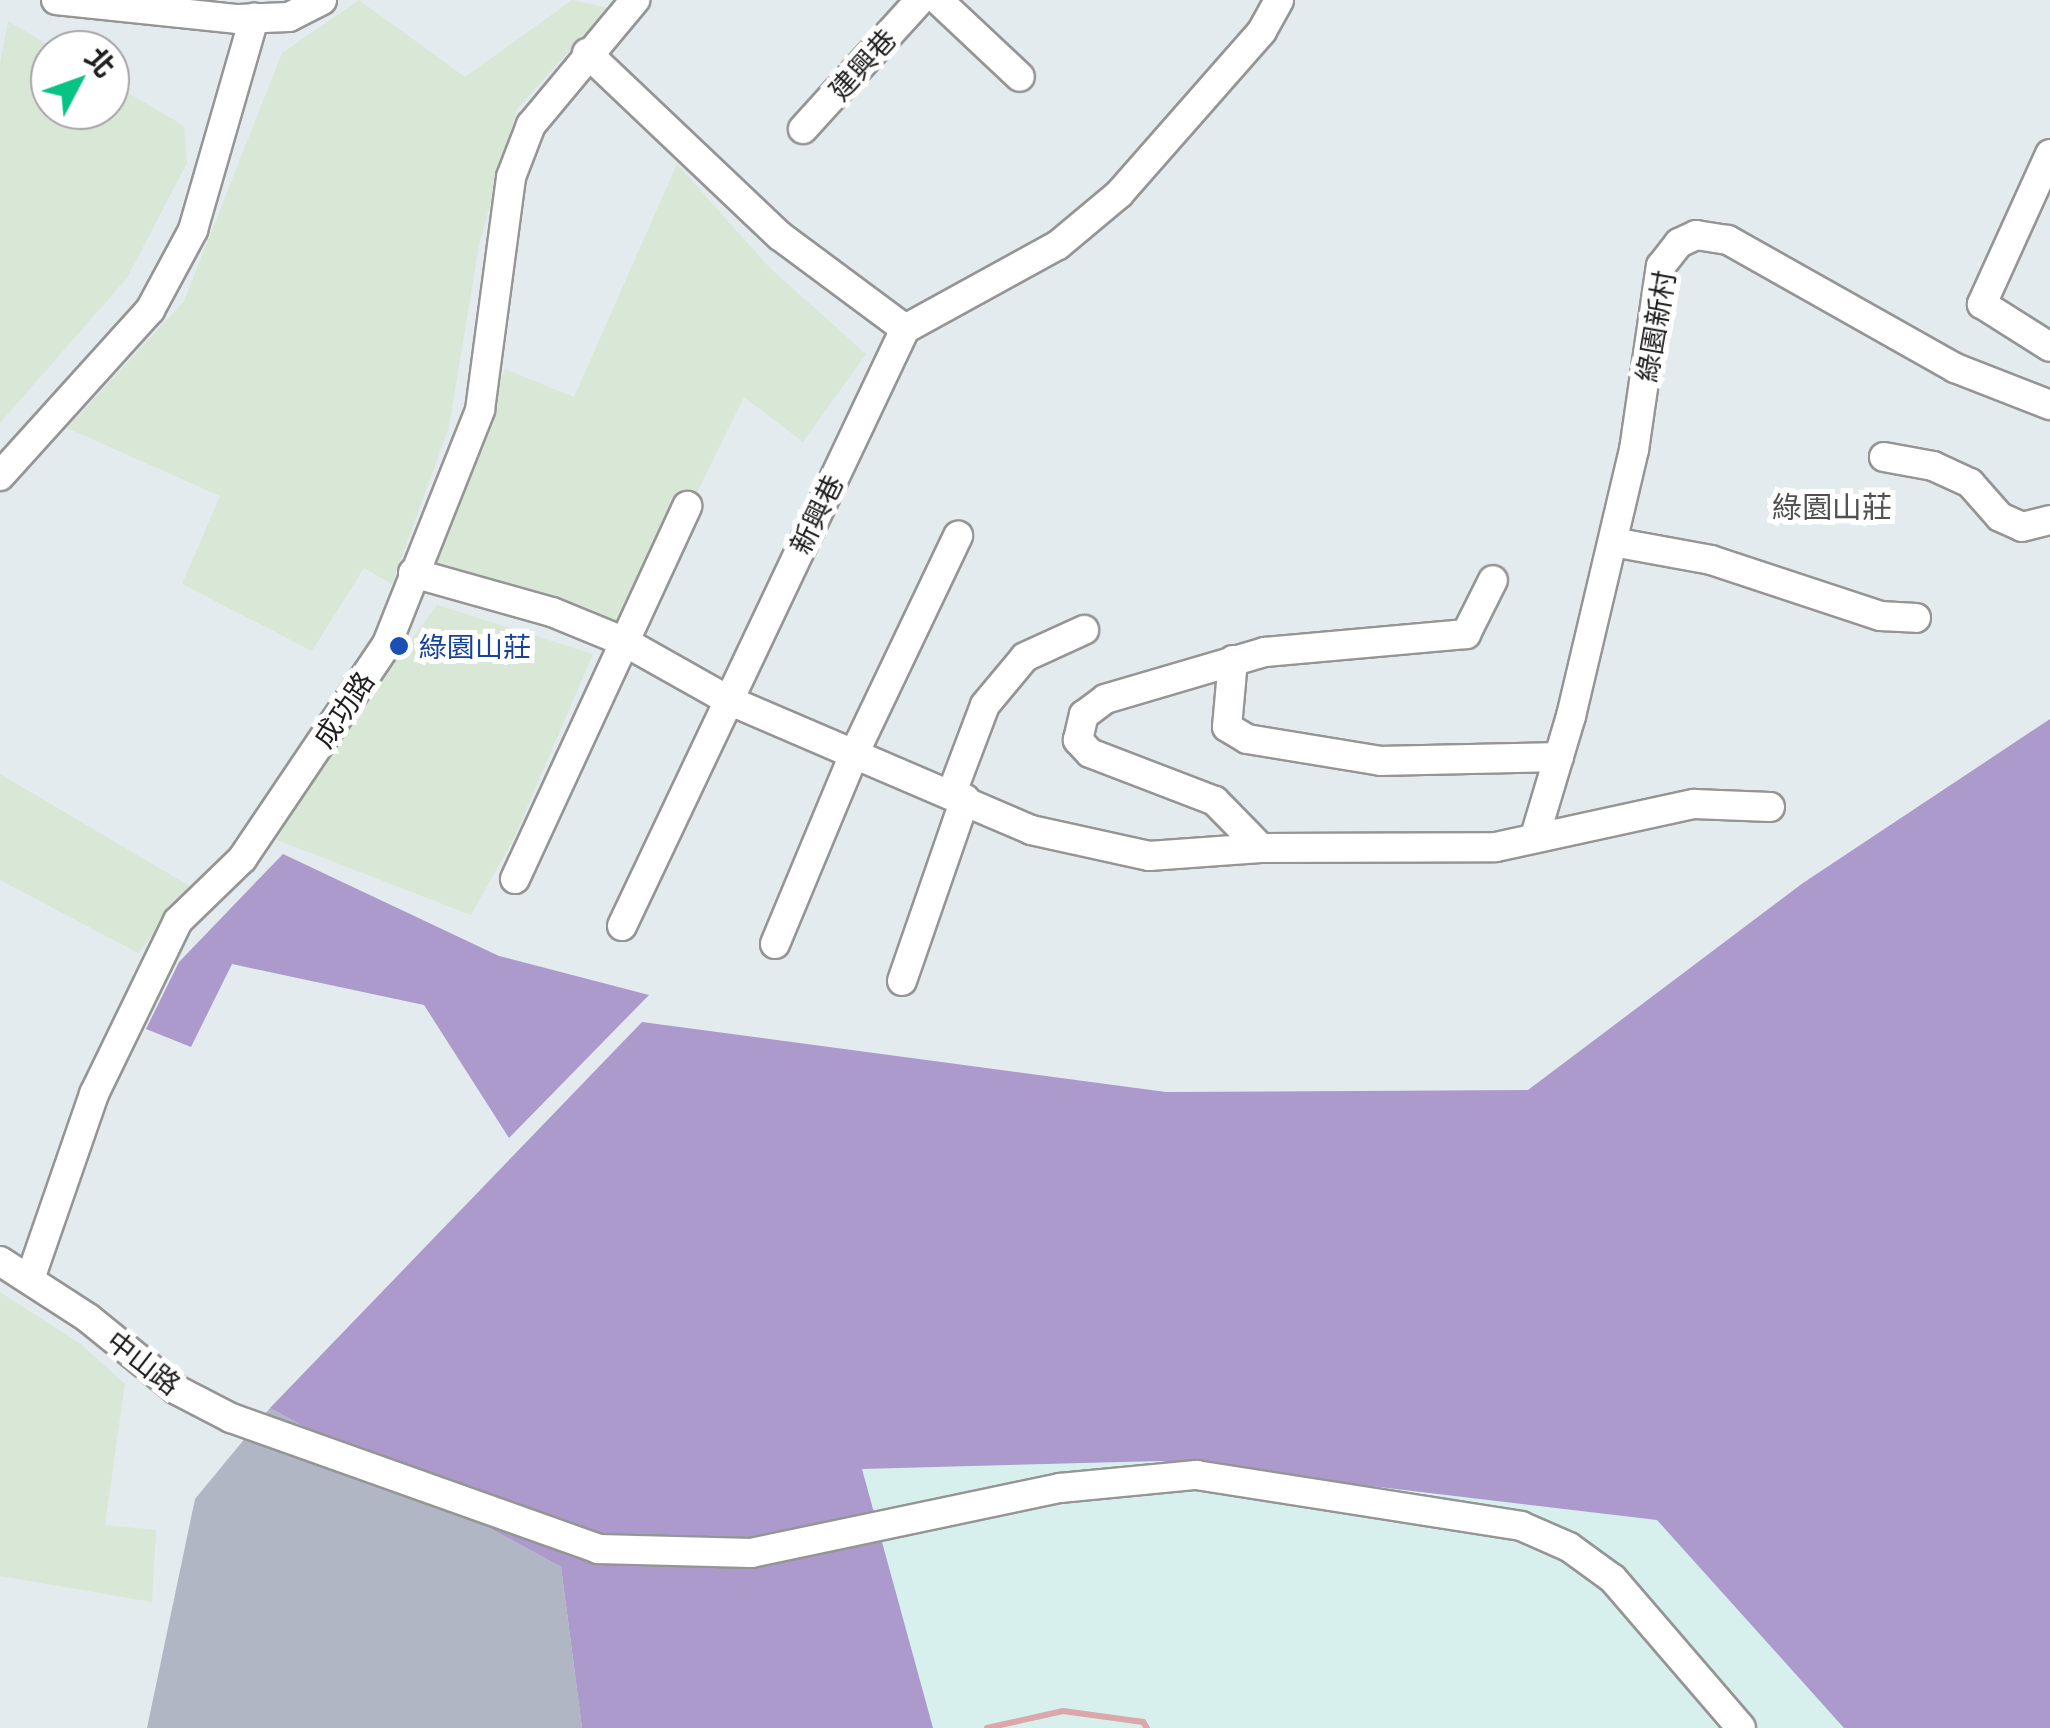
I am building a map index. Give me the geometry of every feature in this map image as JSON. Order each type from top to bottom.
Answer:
[{"type":"street","points":[[56,0],[254,18],[289,17],[322,0]]},
{"type":"street","name":"建興巷","points":[[804,129],[920,0]]},
{"type":"street","points":[[938,0],[1020,77]]},
{"type":"street","points":[[587,53],[780,236],[905,329],[1058,245],[1119,194],[1262,31],[1279,0]]},
{"type":"street","name":"成功路","points":[[30,1279],[94,1094],[178,921],[242,859],[387,644],[480,410],[512,177],[531,125],[630,1]]},
{"type":"street","points":[[0,476],[150,310],[192,230],[254,18]]},
{"type":"street","points":[[2050,154],[1982,304],[2050,347]]},
{"type":"street","name":"綠園新村","points":[[1534,836],[1559,757],[1634,450],[1661,266],[1679,243],[1696,235],[1728,240],[1786,268],[1955,368],[2050,405]]},
{"type":"street","name":"新興巷","points":[[622,926],[905,329]]},
{"type":"street","points":[[1884,456],[1933,466],[1970,483],[2000,517],[2022,527],[2050,520]]},
{"type":"street","points":[[515,879],[687,506]]},
{"type":"street","points":[[776,944],[854,754],[958,536]]},
{"type":"street","points":[[1613,542],[1710,560],[1880,616],[1916,618]]},
{"type":"street","points":[[413,573],[552,612],[625,642],[728,700],[1031,830],[1149,856],[1260,848],[1496,847],[1694,804],[1770,807]]},
{"type":"street","points":[[1260,848],[1215,800],[1130,772],[1078,740],[1076,727],[1105,699],[1233,660],[1466,634],[1492,580]]},
{"type":"street","points":[[902,982],[984,705],[1026,657],[1084,630]]},
{"type":"street","points":[[1233,660],[1228,726],[1246,740],[1380,761],[1559,757]]},
{"type":"street","name":"中山路","points":[[0,1261],[30,1279],[177,1390],[266,1433],[598,1549],[671,1555],[752,1552],[1060,1488],[1196,1475],[1521,1526],[1569,1547],[1613,1579],[1741,1728]]},
{"type":"shaded area","points":[[359,0],[465,77],[572,0],[608,8],[517,109],[479,245],[449,427],[392,584],[364,568],[312,651],[182,584],[220,496],[67,428],[184,301],[282,53]]},
{"type":"shaded area","points":[[8,21],[30,34],[30,130],[130,130],[130,94],[184,126],[187,163],[127,278],[0,423],[0,64]]},
{"type":"shaded area","points":[[677,164],[769,267],[866,354],[803,442],[744,397],[630,628],[434,565],[505,369],[574,397]]},
{"type":"shaded area","points":[[437,605],[593,654],[514,838],[471,915],[277,840],[329,750]]},
{"type":"shaded area","points":[[2050,719],[2050,1728],[1844,1728],[1657,1520],[1160,1461],[862,1469],[933,1728],[582,1728],[561,1567],[270,1408],[642,1022],[1166,1092],[1528,1090],[1803,883]]},
{"type":"shaded area","points":[[0,774],[193,888],[138,953],[0,880]]},
{"type":"shaded area","points":[[283,854],[499,956],[649,995],[509,1138],[424,1005],[232,964],[191,1047],[146,1029],[179,962]]},
{"type":"shaded area","points":[[1213,1171],[2050,1728],[566,1728],[266,1433],[394,1361]]},
{"type":"shaded area","points":[[0,1292],[81,1344],[125,1384],[105,1525],[156,1530],[152,1602],[0,1576]]},
{"type":"shaded area","points":[[270,1408],[561,1567],[582,1728],[147,1728],[195,1499]]},
{"type":"waterway","points":[[987,1728],[1063,1711],[1143,1722],[1147,1728]]},
{"type":"place","name":"綠園山莊","points":[[399,646]]},
{"type":"district","name":"綠園山莊","points":[[1832,507]]}]
